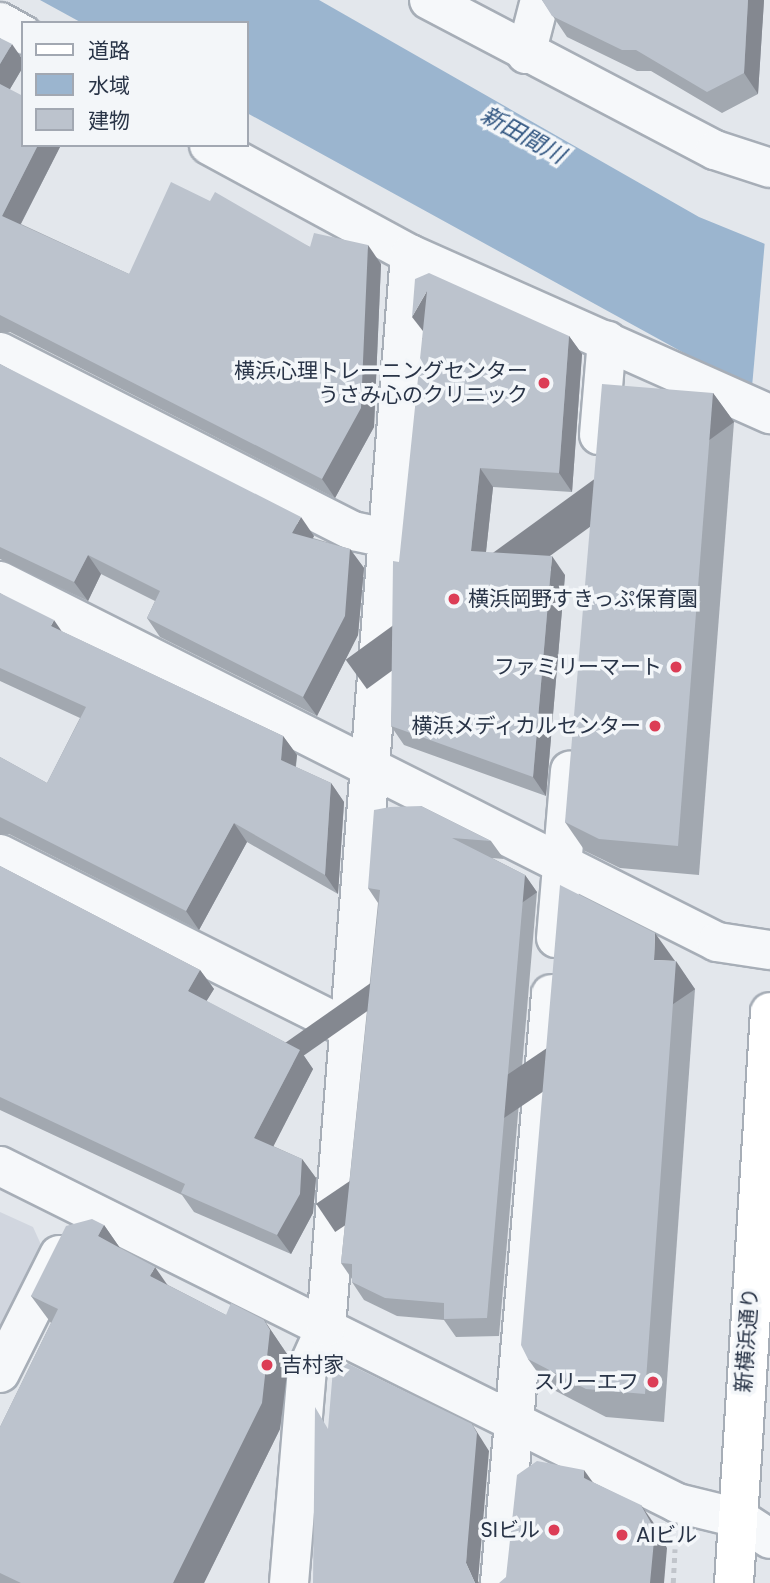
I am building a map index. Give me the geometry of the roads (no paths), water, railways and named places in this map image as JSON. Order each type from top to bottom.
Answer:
[{"type":"main road","name":"新横浜通り","points":[[734,1583],[754,1515],[770,1013]]},
{"type":"street","points":[[429,0],[526,54],[715,150],[770,168]]},
{"type":"street","points":[[526,54],[540,0]]},
{"type":"street","points":[[0,22],[21,34]]},
{"type":"street","points":[[213,147],[410,254],[770,414]]},
{"type":"street","points":[[289,1583],[307,1369],[326,1327],[369,770],[390,539],[410,254]]},
{"type":"street","points":[[595,477],[607,340]]},
{"type":"street","points":[[0,352],[352,531],[390,539]]},
{"type":"street","points":[[0,580],[369,770],[563,863],[717,942],[770,950]]},
{"type":"street","points":[[500,1583],[573,736]]},
{"type":"street","points":[[0,855],[349,1029]]},
{"type":"street","points":[[0,1166],[677,1503],[754,1515],[770,1539]]},
{"type":"street","points":[[0,1373],[83,1206]]},
{"type":"water","name":"新田間川","points":[[40,0],[319,0],[699,217],[770,246],[770,390],[715,370],[248,114],[248,21],[78,21]]},
{"type":"place","name":"横浜心理トレーニングセンター うさみ心のクリニック","points":[[544,383]]},
{"type":"place","name":"横浜岡野すきっぷ保育園","points":[[454,599]]},
{"type":"place","name":"ファミリーマート","points":[[676,667]]},
{"type":"place","name":"横浜メディカルセンター","points":[[655,726]]},
{"type":"place","name":"吉村家","points":[[267,1365]]},
{"type":"place","name":"スリーエフ","points":[[653,1382]]},
{"type":"place","name":"SIビル","points":[[554,1530]]},
{"type":"place","name":"AIビル","points":[[622,1535]]}]
